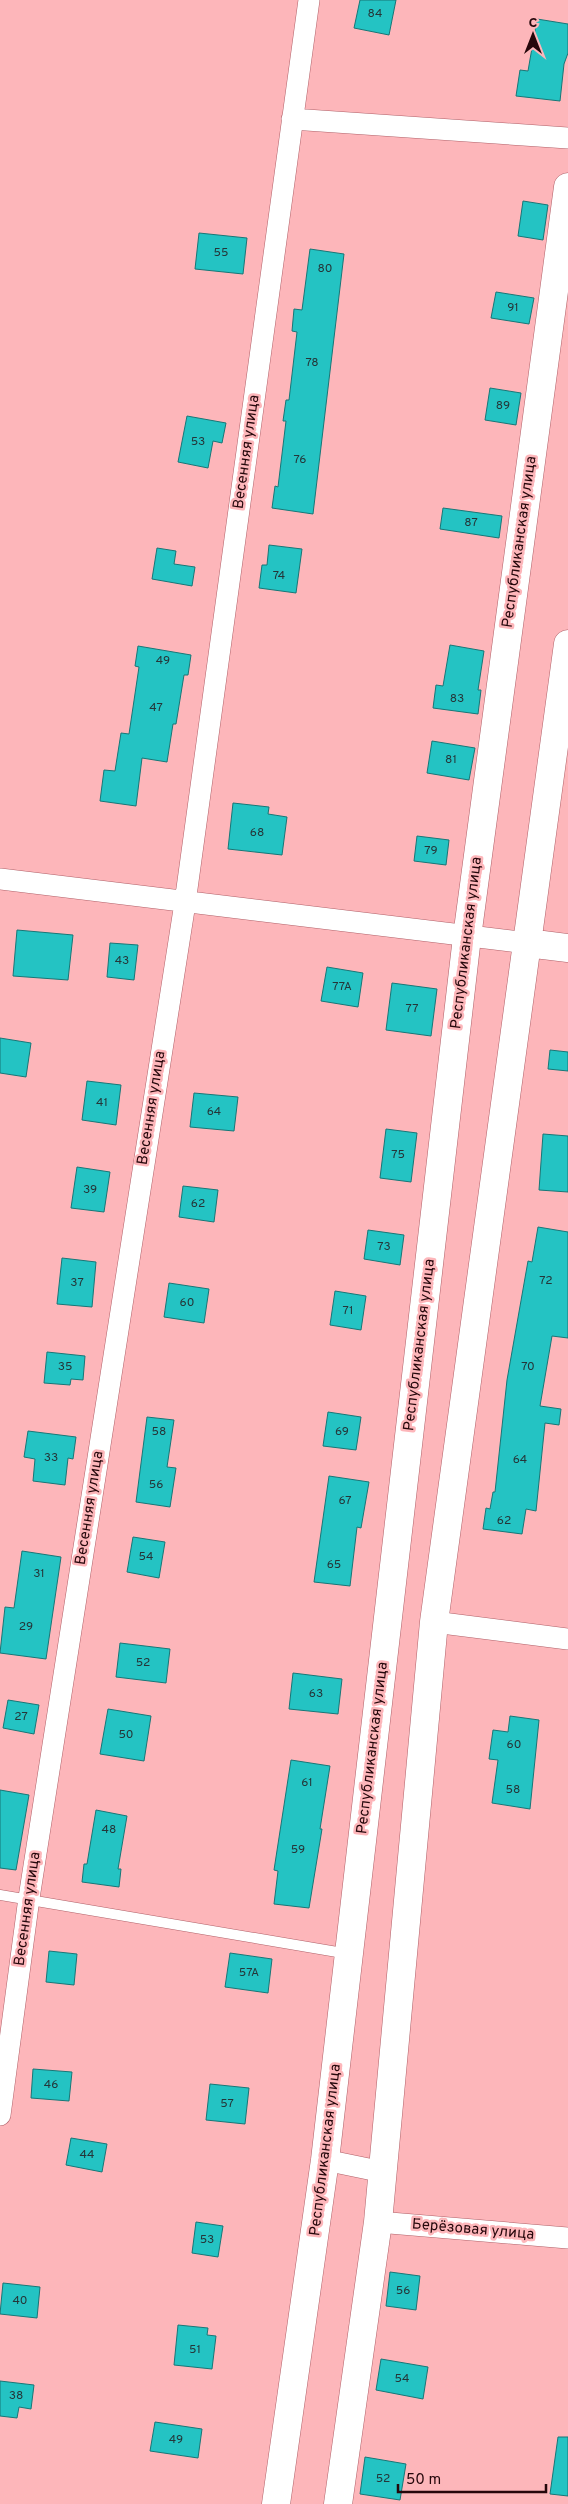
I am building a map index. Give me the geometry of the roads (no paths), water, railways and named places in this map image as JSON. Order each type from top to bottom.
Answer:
[{"type":"street","name":"Весенняя улица","points":[[0,2115],[29,1898],[184,903],[309,0]]},
{"type":"street","points":[[292,119],[568,138]]},
{"type":"street","name":"Республиканская улица","points":[[276,2504],[325,2160],[467,937],[568,187]]},
{"type":"street","points":[[338,2504],[378,2222],[434,1622],[568,644]]},
{"type":"street","points":[[0,879],[184,903],[568,948]]},
{"type":"street","points":[[434,1622],[568,1639]]},
{"type":"street","points":[[325,2160],[383,2172]]},
{"type":"street","name":"Берёзовая улица","points":[[378,2222],[568,2238]]},
{"type":"lane","points":[[0,1894],[350,1954]]}]
